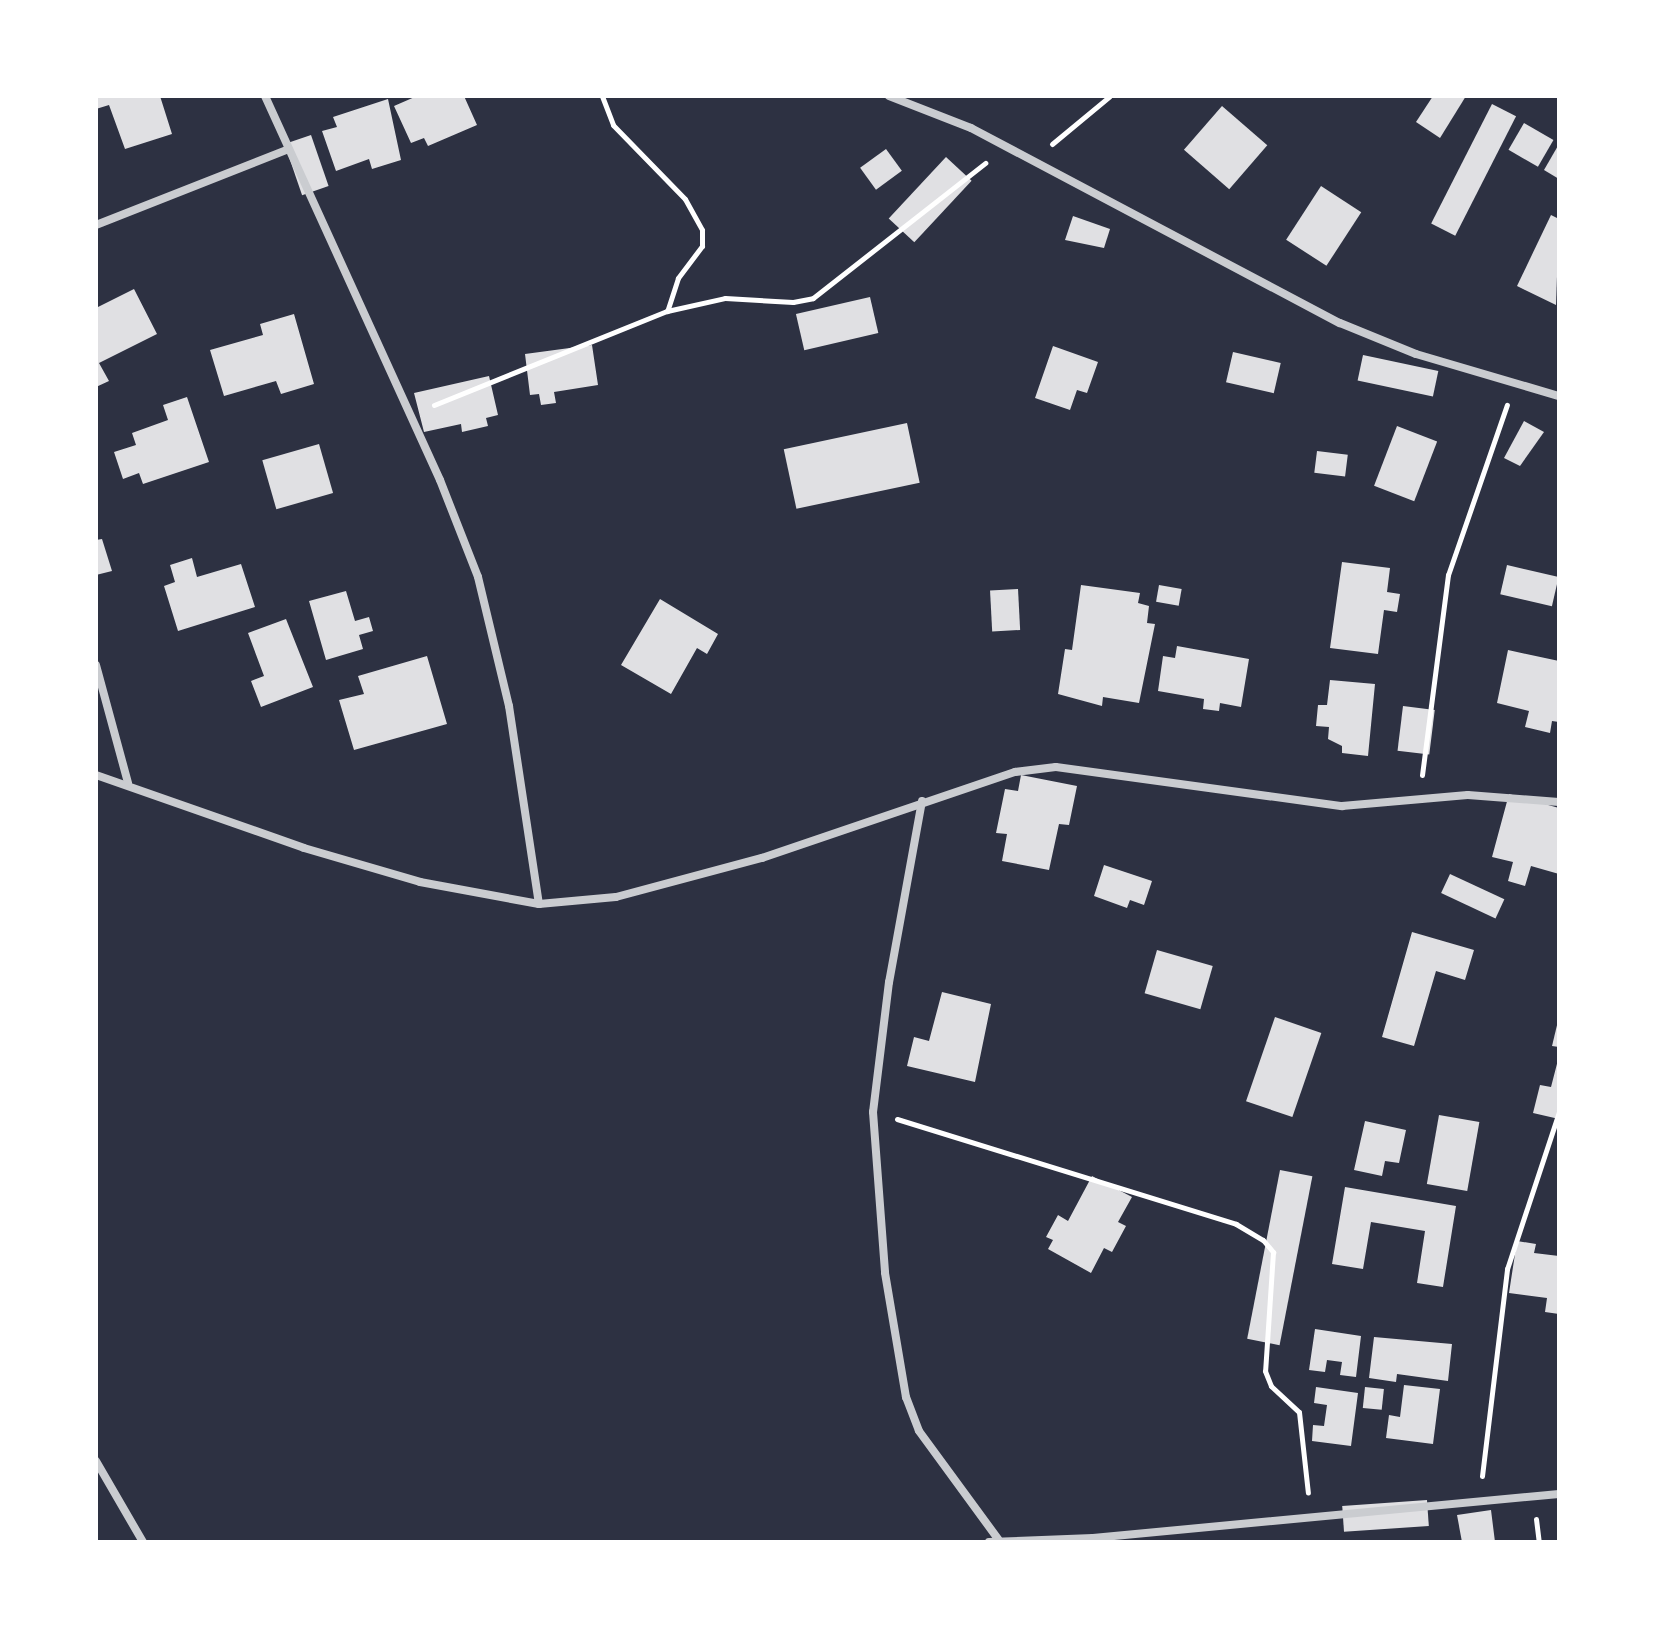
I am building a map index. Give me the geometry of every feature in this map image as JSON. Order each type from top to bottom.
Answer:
[{"type":"street","points":[[265,96],[411,415],[478,577],[509,706],[539,904]]},
{"type":"street","points":[[889,96],[935,110],[1340,323],[1416,354],[1559,396]]},
{"type":"street","points":[[96,225],[289,149]]},
{"type":"street","points":[[96,665],[128,783]]},
{"type":"street","points":[[96,775],[128,783],[319,852],[420,882],[539,904],[630,893],[762,858],[922,801],[1015,772],[1056,767],[1342,806],[1419,796],[1559,802]]},
{"type":"street","points":[[922,801],[889,982],[873,1112],[885,1273],[906,1397],[939,1465],[993,1541],[1092,1540],[1559,1494]]},
{"type":"street","points":[[96,1461],[143,1542]]},
{"type":"path","points":[[602,96],[624,139],[685,199],[702,230],[702,246],[678,278],[667,311]]},
{"type":"path","points":[[1033,161],[1110,96]]},
{"type":"path","points":[[411,415],[667,311],[725,298],[793,302],[813,298],[1006,146]]},
{"type":"path","points":[[1419,796],[1448,575],[1515,384]]},
{"type":"path","points":[[873,1112],[1236,1224],[1263,1240],[1273,1252],[1265,1371],[1271,1386],[1299,1412],[1310,1517]]},
{"type":"path","points":[[1479,1501],[1507,1269],[1559,1112]]},
{"type":"building","points":[[96,96],[160,96],[172,134],[125,149],[109,105],[96,109]]},
{"type":"building","points":[[417,96],[464,96],[477,125],[428,146],[424,138],[411,143],[394,106]]},
{"type":"building","points":[[1433,96],[1466,96],[1440,138],[1416,122]]},
{"type":"building","points":[[388,99],[401,160],[372,169],[369,159],[336,171],[322,131],[337,127],[333,117]]},
{"type":"building","points":[[1492,104],[1516,116],[1455,236],[1431,223]]},
{"type":"building","points":[[1222,106],[1267,145],[1229,189],[1184,150]]},
{"type":"building","points":[[1524,123],[1553,140],[1538,167],[1508,150]]},
{"type":"building","points":[[311,135],[329,186],[302,195],[285,144]]},
{"type":"building","points":[[1559,144],[1559,179],[1544,170]]},
{"type":"building","points":[[886,149],[902,171],[876,190],[860,168]]},
{"type":"building","points":[[946,157],[972,181],[914,242],[889,218]]},
{"type":"building","points":[[1321,186],[1361,212],[1326,266],[1286,240]]},
{"type":"building","points":[[1551,215],[1559,219],[1556,305],[1517,286]]},
{"type":"building","points":[[1073,216],[1110,229],[1104,248],[1065,240]]},
{"type":"building","points":[[134,289],[157,334],[99,363],[109,381],[96,387],[96,308]]},
{"type":"building","points":[[870,297],[878,333],[804,350],[796,314]]},
{"type":"building","points":[[294,314],[314,384],[281,394],[276,381],[224,396],[210,350],[263,335],[260,324]]},
{"type":"building","points":[[592,345],[598,385],[554,392],[556,403],[541,405],[539,394],[530,395],[525,354]]},
{"type":"building","points":[[1053,346],[1098,362],[1087,393],[1077,390],[1070,410],[1035,398]]},
{"type":"building","points":[[1233,352],[1281,363],[1274,393],[1226,382]]},
{"type":"building","points":[[1363,355],[1438,371],[1433,396],[1358,380]]},
{"type":"building","points":[[489,376],[498,415],[486,418],[488,426],[462,432],[461,424],[424,432],[414,393]]},
{"type":"building","points":[[187,397],[209,462],[143,484],[139,473],[123,479],[114,452],[136,445],[132,433],[168,420],[163,405]]},
{"type":"building","points":[[1524,421],[1544,432],[1520,466],[1504,458]]},
{"type":"building","points":[[907,423],[920,483],[796,509],[784,449]]},
{"type":"building","points":[[1397,426],[1437,441],[1414,501],[1374,486]]},
{"type":"building","points":[[319,444],[333,493],[276,509],[262,460]]},
{"type":"building","points":[[1317,451],[1348,455],[1345,477],[1314,473]]},
{"type":"building","points":[[102,539],[112,571],[96,575],[96,540]]},
{"type":"building","points":[[192,558],[197,577],[241,564],[255,607],[178,631],[164,586],[175,582],[170,565]]},
{"type":"building","points":[[1342,562],[1390,568],[1387,592],[1400,594],[1397,612],[1384,610],[1378,654],[1330,648]]},
{"type":"building","points":[[1507,565],[1559,577],[1552,606],[1500,594]]},
{"type":"building","points":[[1081,585],[1140,593],[1138,603],[1149,606],[1147,623],[1155,624],[1139,703],[1103,697],[1102,706],[1058,694],[1065,649],[1072,650]]},
{"type":"building","points":[[1159,585],[1182,589],[1179,606],[1156,602]]},
{"type":"building","points":[[1018,589],[1020,630],[992,631],[990,590]]},
{"type":"building","points":[[346,591],[355,621],[369,617],[373,631],[359,635],[363,649],[326,660],[309,601]]},
{"type":"building","points":[[660,599],[718,634],[707,654],[697,648],[671,694],[621,665]]},
{"type":"building","points":[[286,619],[313,687],[261,707],[251,681],[264,676],[248,633]]},
{"type":"building","points":[[1177,646],[1249,659],[1241,707],[1220,703],[1219,711],[1203,709],[1204,699],[1158,691],[1163,656],[1175,658]]},
{"type":"building","points":[[1508,650],[1559,661],[1559,722],[1552,721],[1550,733],[1525,727],[1529,711],[1497,703]]},
{"type":"building","points":[[427,656],[447,724],[354,750],[339,700],[364,694],[358,676]]},
{"type":"building","points":[[1330,680],[1375,684],[1368,756],[1342,753],[1342,746],[1328,739],[1329,727],[1316,726],[1318,705],[1327,705]]},
{"type":"building","points":[[1403,706],[1435,710],[1429,755],[1398,751]]},
{"type":"building","points":[[1021,775],[1077,786],[1069,825],[1059,824],[1049,870],[1002,861],[1007,834],[996,833],[1005,789],[1018,791]]},
{"type":"building","points":[[1509,794],[1559,808],[1559,874],[1531,866],[1525,886],[1508,881],[1513,862],[1492,857]]},
{"type":"building","points":[[1104,865],[1152,881],[1144,905],[1130,900],[1127,908],[1094,896]]},
{"type":"building","points":[[1450,874],[1504,899],[1496,918],[1441,893]]},
{"type":"building","points":[[1412,932],[1474,950],[1465,980],[1436,971],[1414,1046],[1382,1037]]},
{"type":"building","points":[[1157,950],[1213,966],[1200,1009],[1145,993]]},
{"type":"building","points":[[942,992],[991,1004],[975,1082],[907,1066],[914,1037],[929,1041]]},
{"type":"building","points":[[1275,1017],[1321,1033],[1292,1117],[1246,1101]]},
{"type":"building","points":[[1559,1021],[1559,1047],[1552,1046]]},
{"type":"building","points":[[1559,1056],[1559,1119],[1533,1113],[1540,1085],[1551,1087]]},
{"type":"building","points":[[1439,1115],[1479,1122],[1467,1191],[1427,1184]]},
{"type":"building","points":[[1365,1121],[1406,1130],[1399,1163],[1385,1161],[1382,1176],[1354,1170]]},
{"type":"building","points":[[1280,1170],[1312,1176],[1280,1345],[1247,1339]]},
{"type":"building","points":[[1092,1176],[1132,1197],[1118,1222],[1126,1226],[1112,1252],[1104,1248],[1091,1273],[1048,1249],[1053,1240],[1046,1237],[1058,1215],[1068,1221]]},
{"type":"building","points":[[1345,1187],[1456,1206],[1443,1287],[1417,1283],[1425,1231],[1371,1222],[1363,1269],[1332,1264]]},
{"type":"building","points":[[1517,1241],[1536,1244],[1534,1253],[1559,1256],[1559,1314],[1545,1312],[1547,1298],[1509,1293]]},
{"type":"building","points":[[1315,1329],[1361,1336],[1356,1377],[1340,1375],[1342,1362],[1327,1360],[1325,1372],[1309,1370]]},
{"type":"building","points":[[1374,1337],[1452,1344],[1448,1381],[1397,1374],[1396,1382],[1369,1378]]},
{"type":"building","points":[[1404,1385],[1440,1389],[1433,1444],[1386,1438],[1389,1415],[1400,1417]]},
{"type":"building","points":[[1316,1387],[1358,1393],[1351,1446],[1312,1441],[1313,1425],[1324,1426],[1327,1405],[1314,1403]]},
{"type":"building","points":[[1365,1387],[1384,1389],[1382,1410],[1363,1408]]},
{"type":"building","points":[[1427,1500],[1429,1526],[1344,1532],[1342,1506]]},
{"type":"building","points":[[1491,1510],[1495,1542],[1462,1542],[1457,1515]]}]
